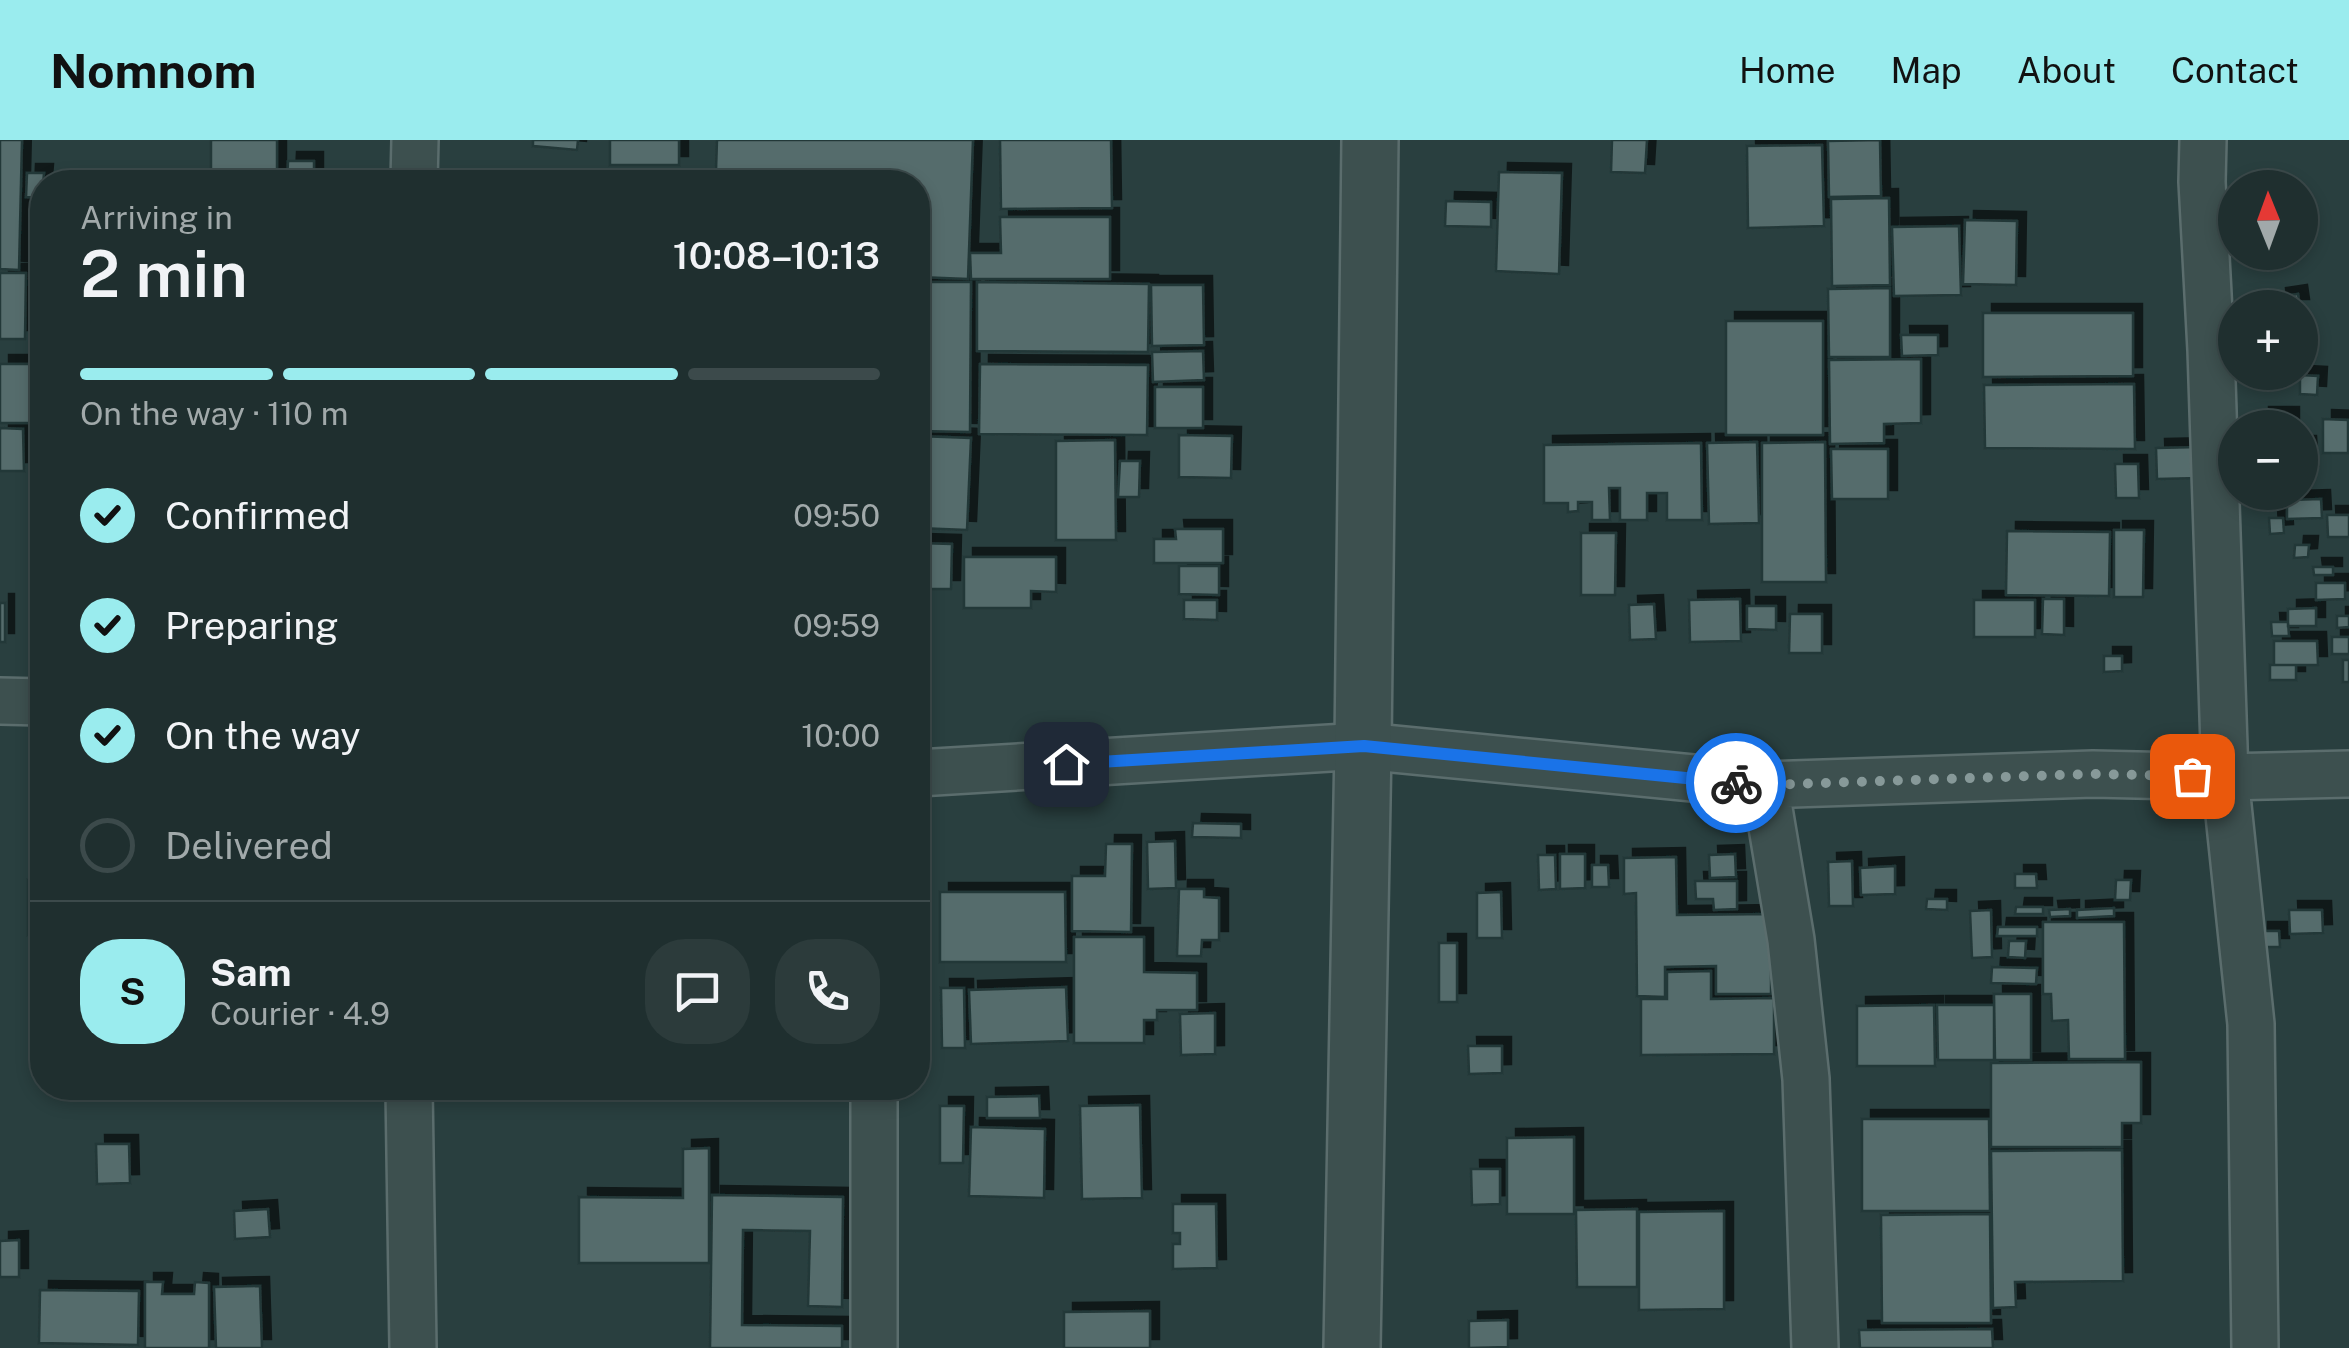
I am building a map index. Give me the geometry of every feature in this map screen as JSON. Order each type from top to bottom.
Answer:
[{"type":"street","points":[[414,170],[415,140]]},
{"type":"street","points":[[1352,1348],[1364,746],[1370,140]]},
{"type":"street","points":[[2203,140],[2225,777],[2251,1024],[2255,1348]]},
{"type":"street","points":[[0,701],[30,702]]},
{"type":"street","points":[[930,772],[1364,746],[1764,785],[2092,774],[2349,774]]},
{"type":"street","points":[[1764,785],[1791,940],[1806,1079],[1815,1348]]},
{"type":"street","points":[[410,1100],[414,1348]]},
{"type":"street","points":[[874,1100],[874,1348]]},
{"type":"building","points":[[0,140],[22,140],[19,270],[0,269]]},
{"type":"building","points":[[211,140],[277,140],[277,170],[211,170]]},
{"type":"building","points":[[533,140],[578,140],[577,150],[533,146]]},
{"type":"building","points":[[610,140],[679,140],[679,165],[610,165]]},
{"type":"building","points":[[717,140],[973,140],[968,279],[930,277],[930,170],[716,170]]},
{"type":"building","points":[[1000,140],[1111,140],[1112,208],[1001,209]]},
{"type":"building","points":[[1612,140],[1647,140],[1645,173],[1611,172]]},
{"type":"building","points":[[1880,140],[1881,196],[1829,197],[1828,141]]},
{"type":"building","points":[[1822,145],[1824,226],[1748,228],[1747,146]]},
{"type":"building","points":[[288,161],[314,161],[314,170],[288,170]]},
{"type":"building","points":[[1499,172],[1562,173],[1559,274],[1496,271]]},
{"type":"building","points":[[27,173],[30,173],[30,197],[26,197]]},
{"type":"building","points":[[1889,198],[1890,285],[1832,286],[1831,199]]},
{"type":"building","points":[[1446,201],[1491,202],[1491,227],[1445,226]]},
{"type":"building","points":[[1000,217],[1110,217],[1110,279],[971,279],[970,253],[1001,253]]},
{"type":"building","points":[[1965,220],[2017,221],[2016,285],[1963,284]]},
{"type":"building","points":[[1959,226],[1961,295],[1894,296],[1892,227]]},
{"type":"building","points":[[0,273],[26,273],[25,339],[0,339]]},
{"type":"building","points":[[930,282],[971,282],[970,432],[930,431]]},
{"type":"building","points":[[977,282],[1149,284],[1148,352],[977,351]]},
{"type":"building","points":[[1151,285],[1203,285],[1204,345],[1152,346]]},
{"type":"building","points":[[1890,288],[1890,357],[1829,357],[1828,289]]},
{"type":"building","points":[[1983,313],[2133,313],[2133,376],[1983,377]]},
{"type":"building","points":[[1726,321],[1823,321],[1823,435],[1726,435]]},
{"type":"building","points":[[1901,335],[1938,335],[1938,355],[1902,356]]},
{"type":"building","points":[[1203,351],[1204,380],[1153,382],[1152,352]]},
{"type":"building","points":[[1921,359],[1921,423],[1884,424],[1884,443],[1830,444],[1829,360]]},
{"type":"building","points":[[0,364],[30,364],[30,423],[0,423]]},
{"type":"building","points":[[980,364],[1148,365],[1147,435],[979,434]]},
{"type":"building","points":[[2134,384],[2135,449],[1985,448],[1984,385]]},
{"type":"building","points":[[1155,387],[1203,387],[1203,428],[1155,428]]},
{"type":"building","points":[[2300,390],[2317,390],[2317,395],[2300,394]]},
{"type":"building","points":[[2323,419],[2348,420],[2348,453],[2323,453]]},
{"type":"building","points":[[0,428],[23,429],[24,471],[0,471]]},
{"type":"building","points":[[1179,435],[1232,436],[1231,478],[1179,477]]},
{"type":"building","points":[[930,436],[971,438],[967,530],[930,528]]},
{"type":"building","points":[[1115,440],[1116,540],[1056,540],[1056,441]]},
{"type":"building","points":[[1757,442],[1759,523],[1709,524],[1707,443]]},
{"type":"building","points":[[1825,442],[1826,582],[1762,582],[1762,443]]},
{"type":"building","points":[[1701,443],[1702,520],[1667,520],[1667,493],[1647,493],[1647,520],[1620,520],[1620,488],[1609,488],[1610,520],[1592,520],[1592,502],[1578,502],[1578,511],[1568,512],[1568,503],[1544,503],[1544,445]]},
{"type":"building","points":[[2199,447],[2200,478],[2157,479],[2156,448]]},
{"type":"building","points":[[1831,449],[1888,449],[1888,499],[1832,499]]},
{"type":"building","points":[[1120,461],[1140,461],[1139,497],[1118,497]]},
{"type":"building","points":[[2115,464],[2138,464],[2139,498],[2116,498]]},
{"type":"building","points":[[2318,499],[2322,518],[2287,519],[2287,510],[2318,510]]},
{"type":"building","points":[[2327,515],[2349,515],[2349,537],[2328,537]]},
{"type":"building","points":[[2269,518],[2283,518],[2284,533],[2270,534]]},
{"type":"building","points":[[1175,529],[1223,529],[1223,563],[1154,563],[1154,539],[1176,539]]},
{"type":"building","points":[[2114,530],[2144,530],[2143,597],[2114,597]]},
{"type":"building","points":[[2007,531],[2110,532],[2109,596],[2006,595]]},
{"type":"building","points":[[1581,533],[1616,533],[1615,595],[1581,595]]},
{"type":"building","points":[[930,543],[952,544],[951,589],[930,589]]},
{"type":"building","points":[[2295,545],[2309,545],[2308,557],[2294,558]]},
{"type":"building","points":[[964,557],[1056,557],[1056,592],[1031,591],[1031,608],[964,608]]},
{"type":"building","points":[[1179,566],[1219,566],[1219,595],[1179,594]]},
{"type":"building","points":[[2313,567],[2333,567],[2333,575],[2314,575]]},
{"type":"building","points":[[2316,583],[2345,583],[2345,599],[2316,600]]},
{"type":"building","points":[[1740,599],[1741,641],[1690,642],[1689,600]]},
{"type":"building","points":[[2043,599],[2064,599],[2064,635],[2042,634]]},
{"type":"building","points":[[1184,600],[1217,600],[1217,620],[1184,619]]},
{"type":"building","points":[[1974,600],[2035,600],[2035,637],[1974,637]]},
{"type":"building","points":[[0,603],[5,603],[5,642],[0,642]]},
{"type":"building","points":[[1654,604],[1656,639],[1630,640],[1629,605]]},
{"type":"building","points":[[1747,606],[1776,606],[1776,630],[1747,629]]},
{"type":"building","points":[[2316,608],[2316,626],[2288,626],[2288,609]]},
{"type":"building","points":[[1790,614],[1822,614],[1822,653],[1789,653]]},
{"type":"building","points":[[2337,616],[2349,616],[2349,627],[2337,628]]},
{"type":"building","points":[[2271,622],[2288,622],[2289,636],[2272,636]]},
{"type":"building","points":[[2332,637],[2349,637],[2349,654],[2332,654]]},
{"type":"building","points":[[2274,641],[2317,641],[2318,665],[2274,665]]},
{"type":"building","points":[[2104,656],[2122,656],[2122,671],[2104,672]]},
{"type":"building","points":[[2343,660],[2349,660],[2349,682],[2343,682]]},
{"type":"building","points":[[2270,665],[2296,665],[2296,680],[2270,680]]},
{"type":"building","points":[[1193,823],[1241,824],[1241,838],[1192,837]]},
{"type":"building","points":[[1175,841],[1176,888],[1148,889],[1147,842]]},
{"type":"building","points":[[1106,844],[1132,844],[1131,932],[1072,931],[1072,876],[1105,876]]},
{"type":"building","points":[[1560,854],[1585,854],[1585,888],[1560,889]]},
{"type":"building","points":[[1735,854],[1736,877],[1710,878],[1709,855]]},
{"type":"building","points":[[1538,855],[1555,855],[1556,889],[1539,890]]},
{"type":"building","points":[[1676,857],[1677,915],[1771,914],[1771,994],[1716,994],[1716,966],[1665,967],[1665,997],[1637,996],[1636,893],[1624,894],[1624,858]]},
{"type":"building","points":[[1852,861],[1853,906],[1829,906],[1828,862]]},
{"type":"building","points":[[1592,865],[1608,865],[1609,887],[1592,887]]},
{"type":"building","points":[[1895,866],[1895,894],[1861,895],[1860,868]]},
{"type":"building","points":[[2015,874],[2036,874],[2037,888],[2015,888]]},
{"type":"building","points":[[28,880],[30,880],[30,935]]},
{"type":"building","points":[[2116,880],[2131,880],[2130,900],[2115,900]]},
{"type":"building","points":[[1695,881],[1737,881],[1737,909],[1714,910],[1713,899],[1696,899]]},
{"type":"building","points":[[1179,889],[1204,889],[1204,897],[1219,898],[1219,940],[1202,940],[1201,956],[1177,956]]},
{"type":"building","points":[[940,892],[1065,892],[1066,962],[940,962]]},
{"type":"building","points":[[1501,892],[1502,938],[1477,938],[1477,893]]},
{"type":"building","points":[[1927,899],[1947,899],[1947,910],[1926,909]]},
{"type":"building","points":[[2016,907],[2043,907],[2043,914],[2015,914]]},
{"type":"building","points":[[2114,908],[2114,916],[2077,918],[2077,910]]},
{"type":"building","points":[[2070,909],[2070,916],[2050,917],[2049,910]]},
{"type":"building","points":[[1991,910],[1992,957],[1972,958],[1970,911]]},
{"type":"building","points":[[2289,910],[2322,910],[2323,933],[2290,934]]},
{"type":"building","points":[[2043,922],[2124,922],[2125,1059],[2069,1059],[2068,1020],[2052,1021],[2051,994],[2043,994]]},
{"type":"building","points":[[1998,927],[2037,927],[2037,936],[1997,936]]},
{"type":"building","points":[[2259,931],[2279,931],[2280,947],[2259,947]]},
{"type":"building","points":[[1074,937],[1144,937],[1144,972],[1197,973],[1197,1010],[1157,1010],[1157,1020],[1144,1020],[1144,1043],[1074,1043]]},
{"type":"building","points":[[2009,941],[2026,941],[2025,958],[2008,957]]},
{"type":"building","points":[[1439,943],[1457,943],[1457,1002],[1439,1002]]},
{"type":"building","points":[[1992,967],[2037,968],[2036,984],[1991,983]]},
{"type":"building","points":[[1711,971],[1711,999],[1774,998],[1774,1054],[1641,1055],[1641,999],[1667,999],[1667,972]]},
{"type":"building","points":[[1066,987],[1068,1041],[971,1044],[969,990]]},
{"type":"building","points":[[941,988],[964,988],[965,1048],[942,1048]]},
{"type":"building","points":[[1994,994],[2031,994],[2031,1060],[1995,1060]]},
{"type":"building","points":[[1934,1005],[1935,1066],[1857,1066],[1857,1006]]},
{"type":"building","points":[[1937,1005],[1994,1005],[1994,1060],[1938,1060]]},
{"type":"building","points":[[1215,1013],[1215,1054],[1181,1055],[1180,1014]]},
{"type":"building","points":[[1468,1046],[1502,1046],[1502,1073],[1469,1074]]},
{"type":"building","points":[[2141,1062],[2141,1123],[2122,1123],[2122,1147],[1991,1147],[1991,1063]]},
{"type":"building","points":[[1039,1096],[1040,1118],[987,1118],[987,1097]]},
{"type":"building","points":[[1140,1105],[1142,1198],[1082,1199],[1080,1106]]},
{"type":"building","points":[[940,1106],[964,1106],[963,1163],[940,1163]]},
{"type":"building","points":[[1862,1119],[1989,1119],[1990,1211],[1862,1211]]},
{"type":"building","points":[[971,1127],[1045,1129],[1044,1198],[969,1196]]},
{"type":"building","points":[[1574,1137],[1574,1214],[1507,1214],[1507,1138]]},
{"type":"building","points":[[96,1144],[129,1144],[130,1183],[97,1184]]},
{"type":"building","points":[[709,1148],[709,1263],[579,1263],[579,1197],[683,1198],[683,1149]]},
{"type":"building","points":[[2122,1150],[2123,1281],[2015,1282],[2016,1307],[1993,1308],[1991,1151]]},
{"type":"building","points":[[1471,1169],[1500,1169],[1500,1204],[1472,1205]]},
{"type":"building","points":[[712,1195],[843,1197],[842,1307],[808,1306],[810,1231],[743,1230],[742,1325],[842,1326],[842,1348],[710,1348]]},
{"type":"building","points":[[1173,1204],[1216,1204],[1217,1268],[1173,1269],[1173,1244],[1180,1244],[1180,1233],[1173,1233]]},
{"type":"building","points":[[268,1209],[270,1237],[235,1239],[234,1211]]},
{"type":"building","points":[[1637,1209],[1637,1287],[1577,1287],[1576,1210]]},
{"type":"building","points":[[1724,1211],[1724,1309],[1639,1310],[1639,1212]]},
{"type":"building","points":[[1990,1214],[1991,1323],[1882,1323],[1881,1215]]},
{"type":"building","points":[[19,1240],[19,1277],[0,1277],[0,1241]]},
{"type":"building","points":[[145,1282],[163,1282],[162,1294],[194,1294],[195,1282],[209,1283],[209,1348],[145,1348]]},
{"type":"building","points":[[260,1286],[262,1348],[216,1348],[214,1287]]},
{"type":"building","points":[[40,1290],[139,1291],[138,1345],[39,1343]]},
{"type":"building","points":[[1150,1311],[1150,1348],[1064,1348],[1064,1312]]},
{"type":"building","points":[[1508,1320],[1508,1347],[1469,1348],[1469,1321]]},
{"type":"building","points":[[1992,1329],[1993,1348],[1860,1348],[1859,1330]]},
{"type":"way so far","points":[[1736,783],[2092,774],[2192,776]]},
{"type":"route","points":[[1066,764],[1364,746],[1736,783]]}]
